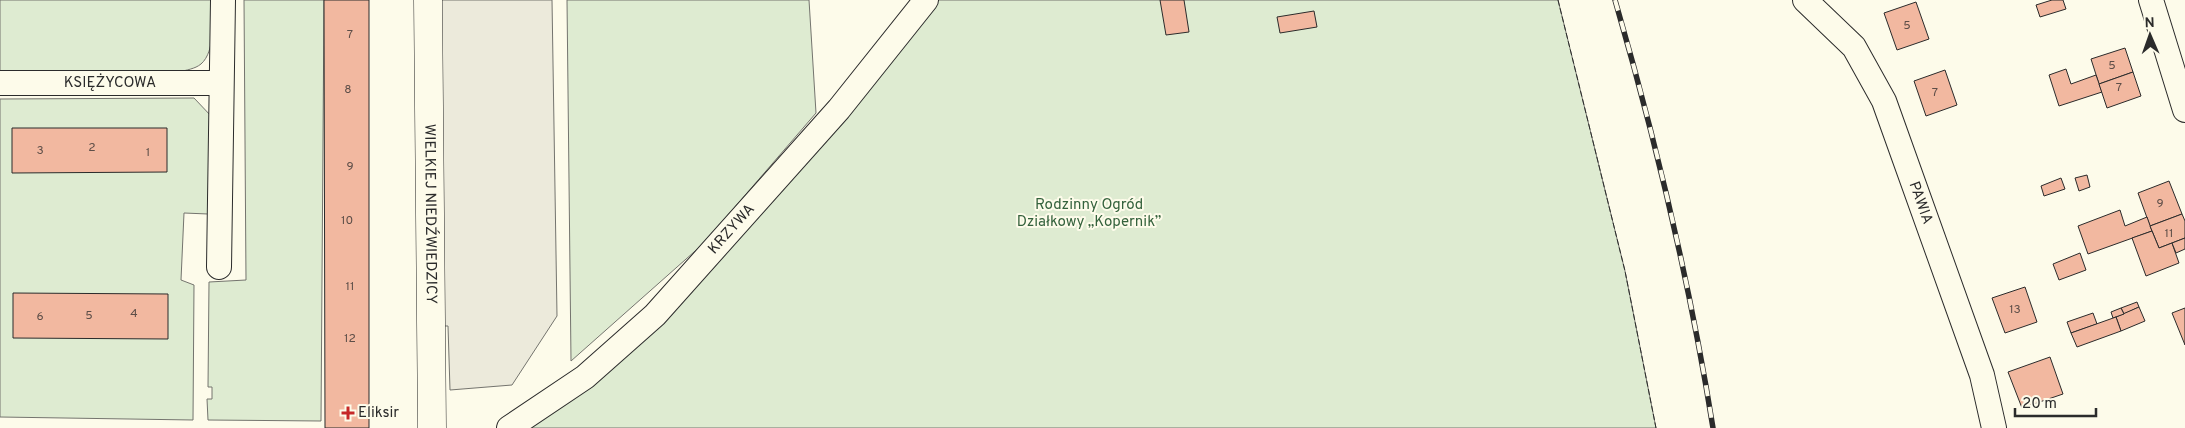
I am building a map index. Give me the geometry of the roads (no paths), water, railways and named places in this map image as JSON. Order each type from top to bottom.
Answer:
[{"type":"street","points":[[219,267],[223,0]]},
{"type":"street","name":"WIELKIEJ NIEDŹWIEDZICY","points":[[428,0],[432,428]]},
{"type":"street","name":"KRZYWA","points":[[508,428],[585,376],[654,315],[839,109],[926,0]]},
{"type":"street","name":"PAWIA","points":[[1805,0],[1854,47],[1884,101],[1982,375],[1994,428]]},
{"type":"street","points":[[2151,0],[2185,110]]},
{"type":"street","name":"KSIĘŻYCOWA","points":[[0,83],[221,83]]},
{"type":"railway","points":[[1615,0],[1671,213],[1694,320],[1713,428]]},
{"type":"place","name":"Eliksir","points":[[348,413]]},
{"type":"park label","name":"Rodzinny Ogród Działkowy „Kopernik”","points":[[1089,214]]}]
